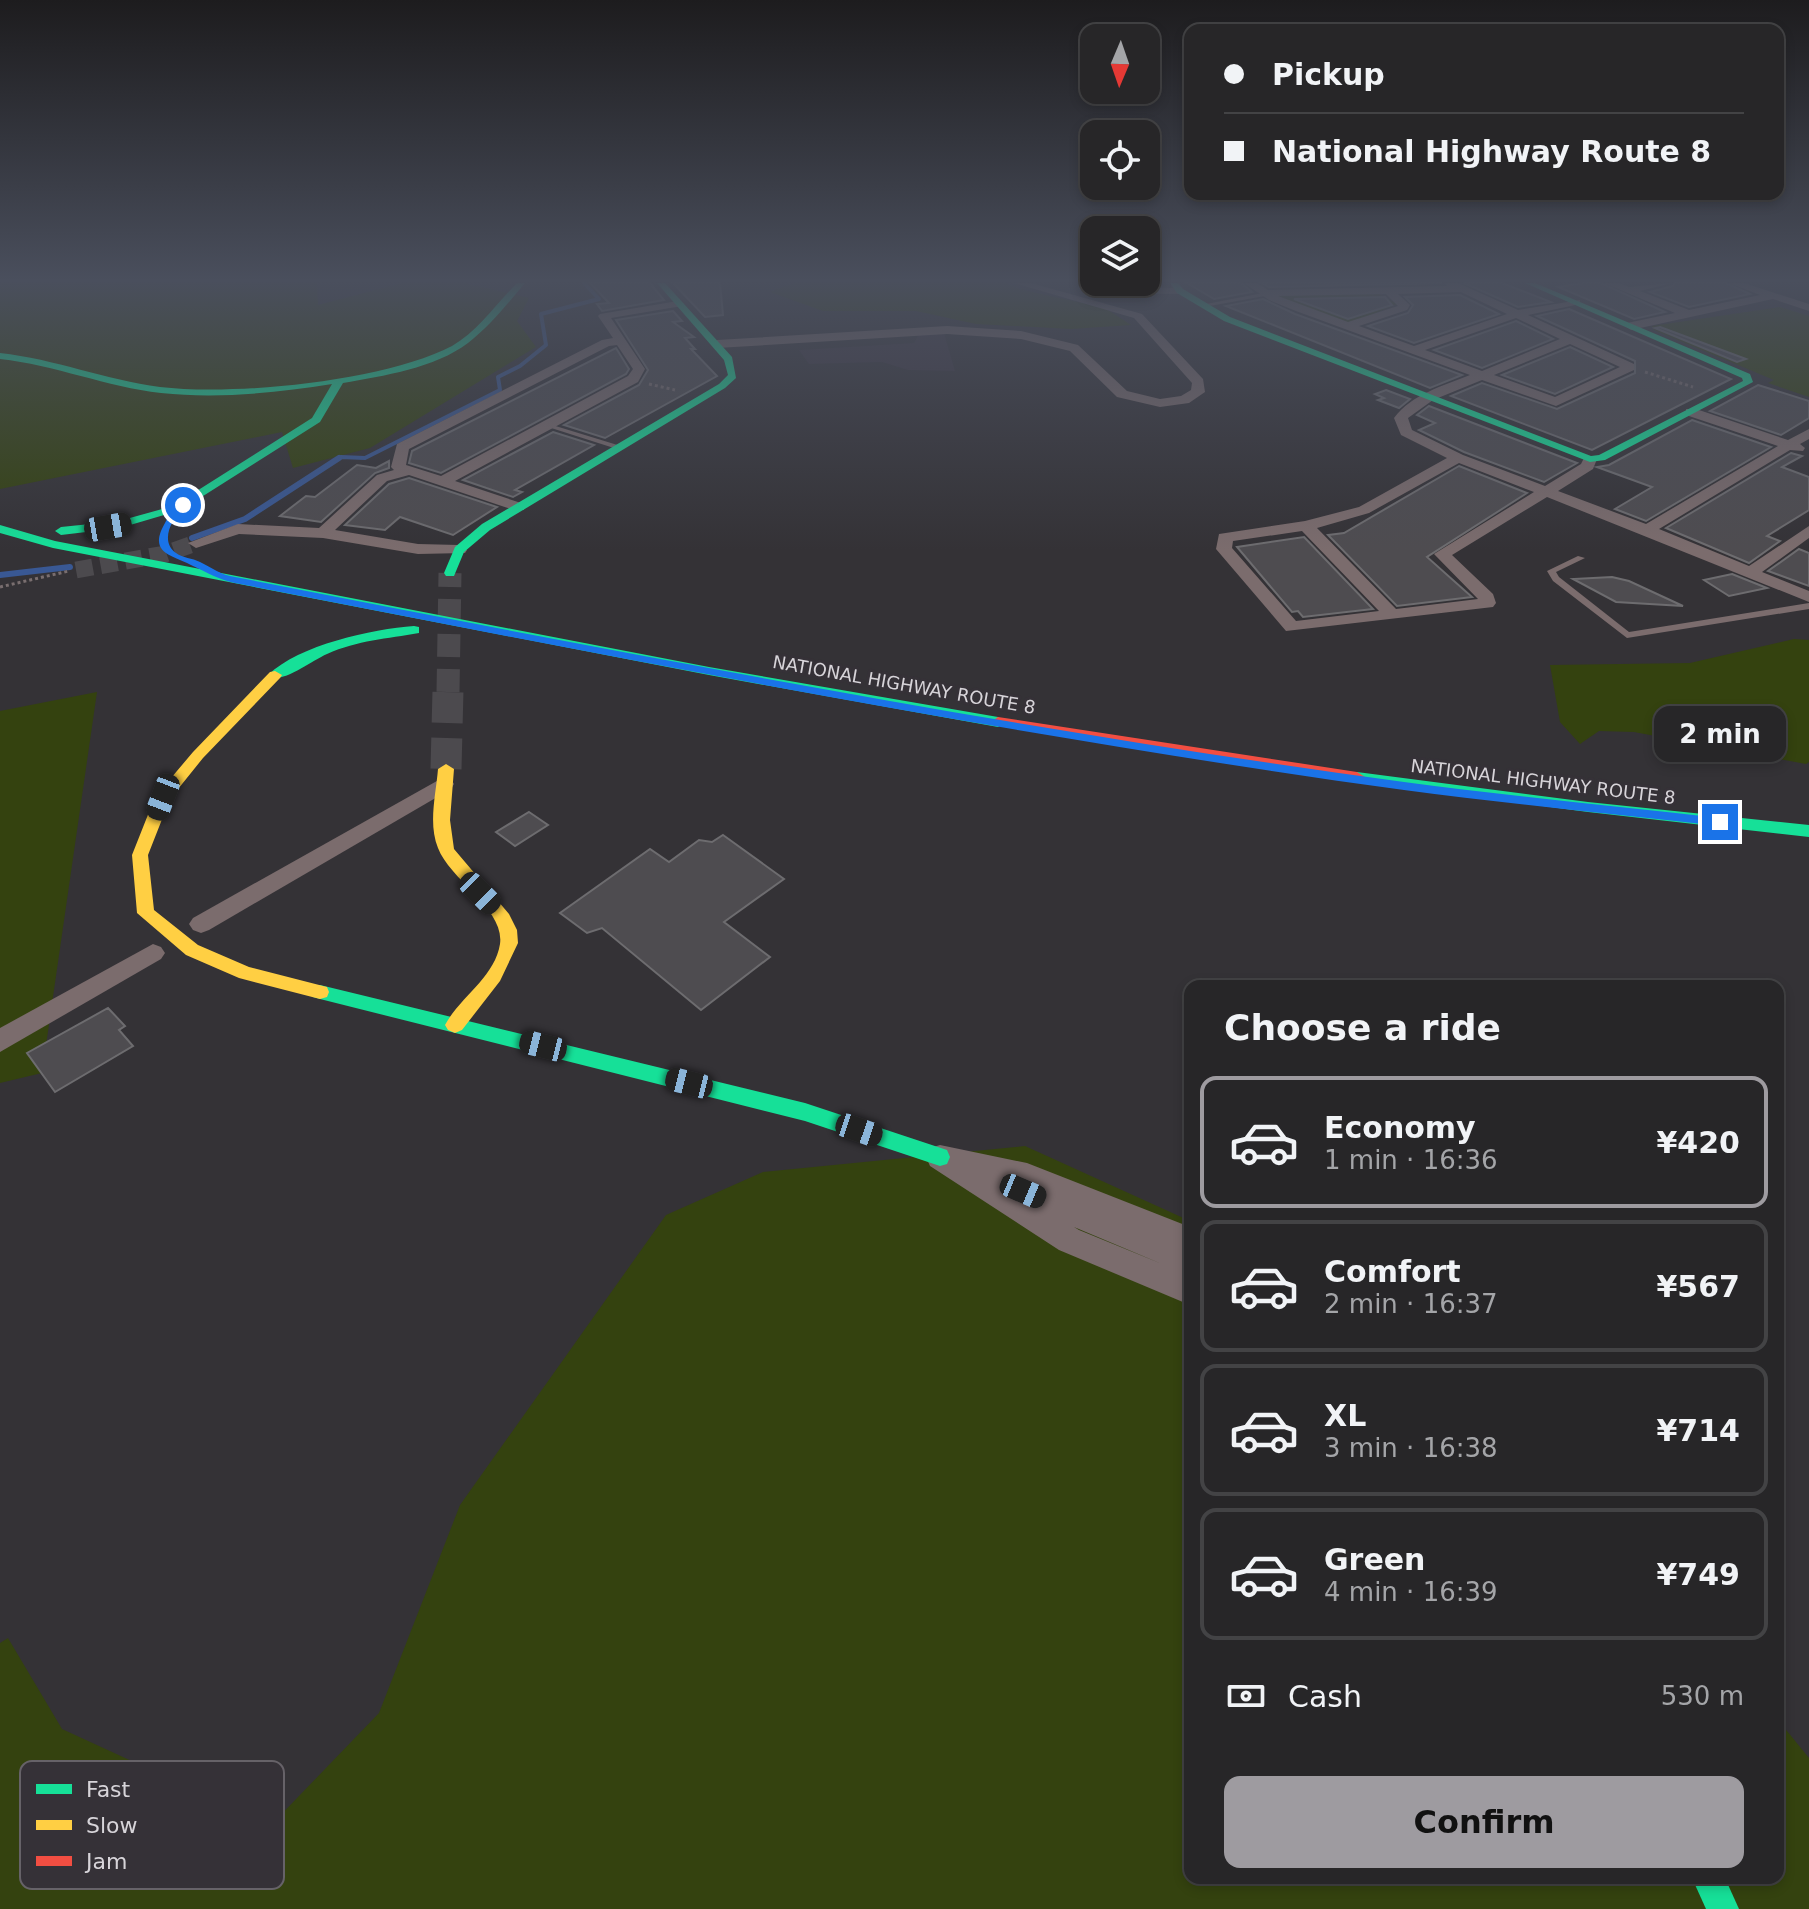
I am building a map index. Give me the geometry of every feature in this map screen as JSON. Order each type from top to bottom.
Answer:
[{"type":"main road","points":[[87,372],[165,391],[205,393],[340,379],[377,372]]},
{"type":"main road","points":[[450,573],[452,561],[459,550],[486,527],[704,397],[733,376],[732,372]]},
{"type":"main road","points":[[1364,372],[1590,459],[1601,458],[1748,382],[1747,376],[1738,372]]},
{"type":"main road","points":[[0,520],[58,531],[87,531],[129,524],[177,508],[316,420],[340,379]]},
{"type":"main road","points":[[177,508],[164,540],[175,557],[195,563],[281,605]]},
{"type":"main road","name":"NATIONAL HIGHWAY ROUTE 8","points":[[0,529],[53,544],[613,654],[1108,741],[1406,786],[1809,831]]},
{"type":"main road","points":[[275,675],[337,640],[394,629],[613,654]]},
{"type":"main road","points":[[296,638],[275,675],[198,755],[163,797],[140,855],[146,913],[192,950],[245,973],[805,1112],[940,1157]]},
{"type":"main road","points":[[445,777],[445,847],[462,875],[498,911],[509,927],[510,940],[505,954],[455,1025]]},
{"type":"main road","points":[[1711,1884],[1723,1909]]},
{"type":"street","points":[[519,507],[398,467],[402,447],[549,372]]},
{"type":"street","points":[[442,482],[633,379],[637,372]]},
{"type":"street","points":[[1099,372],[1122,394],[1160,403],[1184,400],[1198,392],[1198,382],[1189,372]]},
{"type":"street","points":[[1476,372],[1556,402],[1619,372]]},
{"type":"street","points":[[1491,372],[1428,397],[1408,409],[1401,418],[1406,432],[1458,458],[1647,530],[1809,597]]},
{"type":"street","points":[[1691,412],[1809,452]]},
{"type":"street","points":[[1647,530],[1809,433]]},
{"type":"street","points":[[1458,458],[1364,510],[1306,526],[1225,537],[1224,549],[1292,627],[1487,603],[1487,598],[1442,554],[1588,466],[1590,459]]},
{"type":"street","points":[[323,533],[382,478],[409,471]]},
{"type":"street","points":[[1306,526],[1392,615]]},
{"type":"street","points":[[196,543],[238,529],[323,533],[418,549],[459,550]]},
{"type":"street","points":[[1750,573],[1809,531]]},
{"type":"street","points":[[201,924],[445,777]]},
{"type":"street","points":[[0,1041],[153,953]]},
{"type":"street","points":[[940,1157],[1027,1176],[1184,1239]]},
{"type":"street","points":[[940,1157],[1184,1259]]},
{"type":"street","points":[[940,1157],[1069,1240],[1184,1288]]},
{"type":"lane","points":[[547,425],[620,447]]},
{"type":"lane","points":[[1581,558],[1551,571],[1556,579],[1627,635],[1809,606]]},
{"type":"path","points":[[1646,372],[1720,396]]},
{"type":"path","points":[[633,379],[704,397]]},
{"type":"path","points":[[0,587],[76,570]]},
{"type":"green space","points":[[0,372],[495,372],[370,448],[293,468],[282,432],[0,489]]},
{"type":"green space","points":[[1755,372],[1809,372],[1809,397],[1768,383],[1774,380]]},
{"type":"green space","points":[[1794,639],[1809,640],[1809,762],[1806,764],[1634,732],[1599,731],[1580,744],[1560,722],[1550,665],[1690,663]]},
{"type":"green space","points":[[97,692],[42,1073],[0,1083],[0,711]]},
{"type":"green space","points":[[1025,1146],[1184,1218],[1184,1884],[1784,1884],[1784,1727],[1809,1758],[1809,1909],[0,1909],[0,1643],[8,1638],[62,1729],[132,1761],[20,1761],[20,1889],[284,1889],[284,1812],[379,1713],[460,1505],[666,1215],[763,1172]]},
{"type":"building","points":[[568,372],[627,372],[441,473],[409,463],[412,451]]},
{"type":"building","points":[[647,372],[713,372],[717,376],[605,438],[564,425],[639,385]]},
{"type":"building","points":[[1390,372],[1454,372],[1462,375],[1430,388]]},
{"type":"building","points":[[1509,372],[1602,372],[1555,394],[1502,375]]},
{"type":"building","points":[[1715,372],[1731,379],[1592,450],[1451,396],[1482,383],[1557,409],[1635,373]]},
{"type":"building","points":[[1758,385],[1809,401],[1809,418],[1781,435],[1710,411]]},
{"type":"building","points":[[1386,390],[1410,399],[1399,408],[1378,400],[1384,398],[1375,394]]},
{"type":"building","points":[[1429,406],[1577,463],[1544,482],[1464,452],[1419,430],[1435,423],[1417,415]]},
{"type":"building","points":[[1692,420],[1771,447],[1646,521],[1615,509],[1652,487],[1597,467],[1609,465]]},
{"type":"building","points":[[553,432],[594,445],[515,490],[522,492],[513,497],[463,480]]},
{"type":"building","points":[[1791,453],[1802,456],[1782,467],[1809,477],[1809,510],[1767,536],[1780,541],[1749,563],[1666,528]]},
{"type":"building","points":[[389,461],[389,468],[375,473],[321,522],[280,516],[306,496],[315,497],[357,465],[376,468]]},
{"type":"building","points":[[1459,466],[1527,493],[1427,557],[1472,597],[1397,606],[1328,535],[1344,533]]},
{"type":"building","points":[[409,478],[497,507],[453,535],[400,517],[385,530],[345,525],[389,484]]},
{"type":"building","points":[[1304,537],[1373,609],[1303,617],[1298,611],[1292,612],[1237,547]]},
{"type":"building","points":[[1799,549],[1809,553],[1809,586],[1768,571]]},
{"type":"building","points":[[1732,574],[1767,588],[1729,596],[1704,580]]},
{"type":"building","points":[[1612,577],[1629,581],[1683,606],[1616,602],[1573,579]]},
{"type":"building","points":[[529,812],[548,825],[515,846],[496,832]]},
{"type":"building","points":[[723,835],[784,879],[724,922],[770,957],[701,1010],[602,928],[587,933],[560,913],[650,849],[669,862],[699,840],[712,842]]},
{"type":"building","points":[[108,1008],[125,1026],[119,1030],[133,1046],[55,1092],[27,1053]]},
{"type":"waterway","points":[[336,460],[341,457],[365,458],[500,390],[498,377],[508,372]]},
{"type":"waterway","points":[[192,538],[245,519],[339,458]]},
{"type":"waterway","points":[[0,575],[70,567]]},
{"type":"tunnel","points":[[76,570],[165,554],[196,543]]},
{"type":"tunnel","points":[[448,692],[450,573]]},
{"type":"tunnel","points":[[446,769],[448,690]]},
{"type":"traffic: fast","points":[[81,372],[161,390],[191,392],[312,385],[381,372]]},
{"type":"traffic: fast","points":[[450,573],[459,550],[486,527],[722,386],[733,376],[732,372]]},
{"type":"traffic: fast","points":[[1365,372],[1590,459],[1601,458],[1748,382],[1747,376],[1738,372]]},
{"type":"traffic: fast","points":[[177,508],[316,420],[340,379]]},
{"type":"traffic: fast","points":[[61,531],[120,524],[177,508]]},
{"type":"traffic: fast","points":[[0,529],[53,544],[709,671],[998,722]]},
{"type":"traffic: fast","points":[[275,675],[342,643],[376,634],[414,630]]},
{"type":"traffic: fast","points":[[1357,777],[1809,831]]},
{"type":"traffic: fast","points":[[320,992],[805,1112],[940,1157]]},
{"type":"traffic: fast","points":[[1711,1884],[1723,1909]]},
{"type":"traffic: slow","points":[[275,675],[198,755],[163,797],[140,855],[146,913],[192,950],[245,973],[320,992]]},
{"type":"traffic: slow","points":[[446,769],[442,820],[446,849],[461,872],[495,906],[508,930],[509,943],[494,976],[455,1025]]},
{"type":"traffic: jam","points":[[998,722],[1357,777]]},
{"type":"route","points":[[183,505],[177,508],[163,534],[164,547],[175,557],[195,563],[217,576],[235,580],[644,660],[1138,746],[1406,786],[1720,822]]}]
